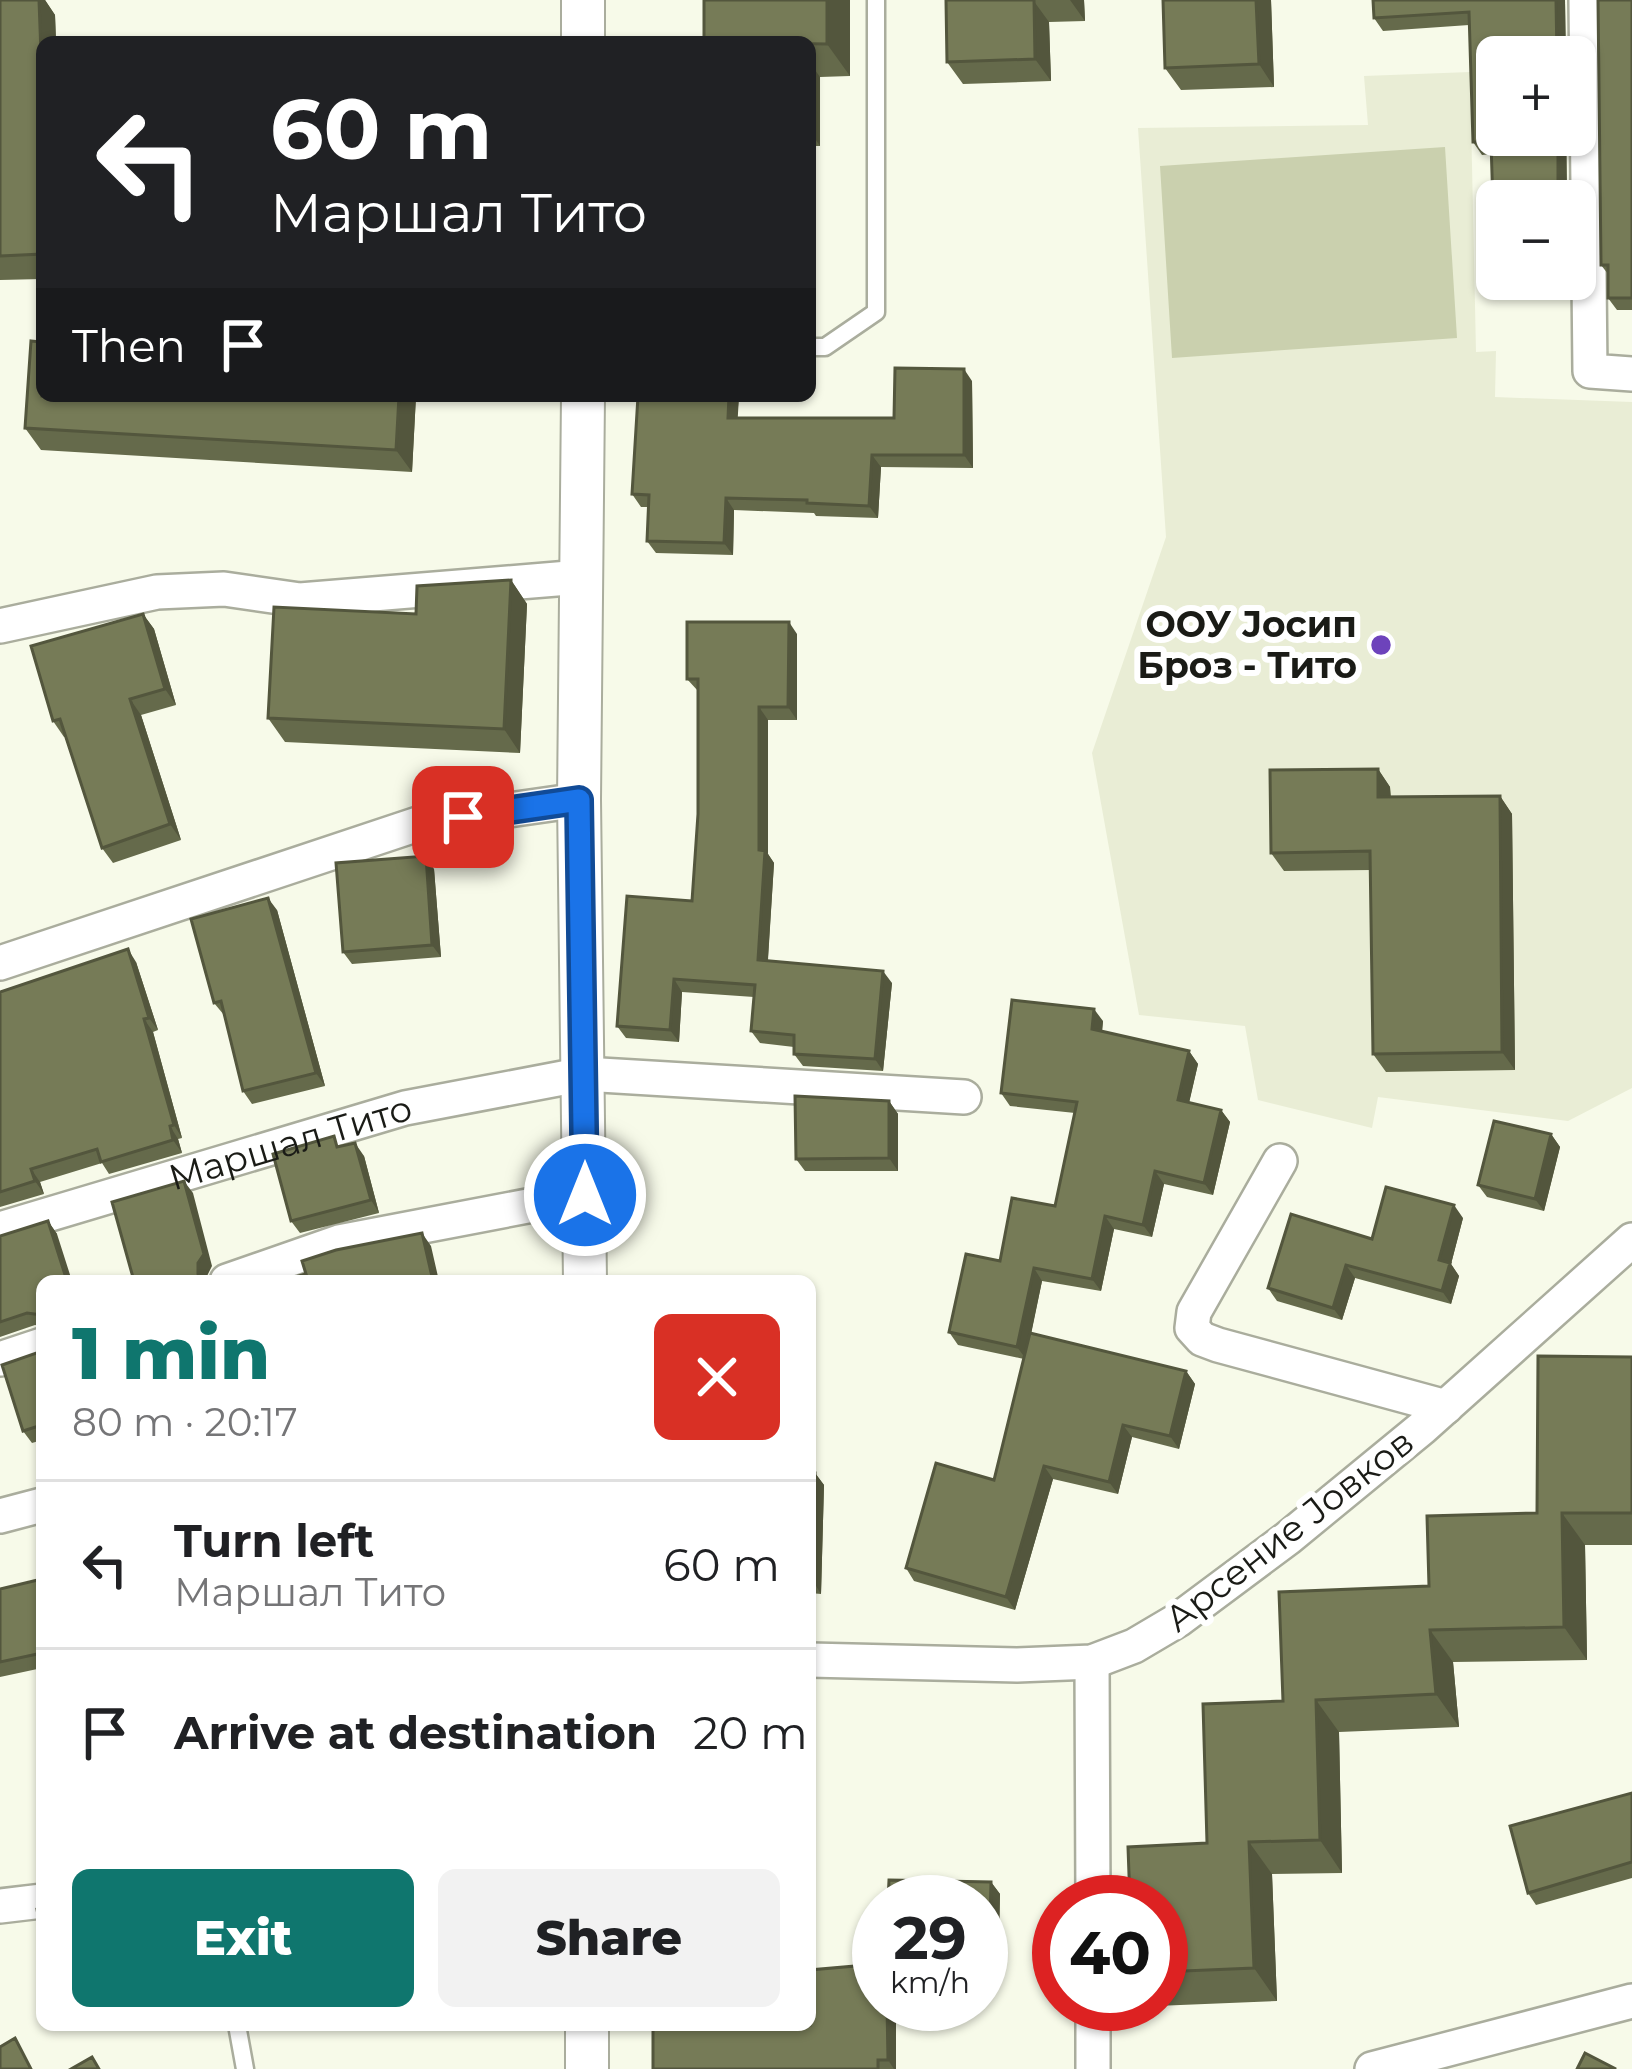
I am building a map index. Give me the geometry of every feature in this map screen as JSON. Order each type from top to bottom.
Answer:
[{"type":"street","points":[[583,0],[583,36]]},
{"type":"street","points":[[1586,0],[1590,371],[1632,374]]},
{"type":"street","points":[[583,402],[579,800],[584,1275]]},
{"type":"street","points":[[0,626],[157,592],[224,590],[300,600],[581,577]]},
{"type":"street","points":[[0,963],[424,822],[579,800]]},
{"type":"street","name":"Маршал Тито","points":[[0,1229],[405,1108],[584,1074],[964,1097]]},
{"type":"street","points":[[1280,1161],[1194,1312],[1192,1328],[1218,1346],[1446,1407]]},
{"type":"street","points":[[245,1275],[339,1243],[585,1195]]},
{"type":"street","name":"Арсение Јовков","points":[[816,1660],[1092,1662],[1134,1646],[1178,1620],[1288,1538],[1446,1407],[1632,1240]]},
{"type":"street","points":[[0,1359],[36,1347]]},
{"type":"street","points":[[0,1516],[36,1507]]},
{"type":"street","points":[[1092,1662],[1093,1875]]},
{"type":"street","points":[[0,1906],[36,1902]]},
{"type":"street","points":[[1372,2069],[1632,2001]]},
{"type":"street","points":[[587,2031],[587,2069]]},
{"type":"street","points":[[1093,2031],[1093,2069]]},
{"type":"lane","points":[[816,347],[825,347],[876,311],[876,0]]},
{"type":"lane","points":[[238,2031],[245,2069]]},
{"type":"shaded area","name":"ООУ Јосип Броз - Тито","points":[[1470,72],[1476,352],[1496,351],[1495,397],[1632,402],[1632,1088],[1568,1121],[1378,1097],[1372,1128],[1258,1100],[1245,1026],[1139,1015],[1092,753],[1166,537],[1138,128],[1368,125],[1364,76]]},
{"type":"shaded area","points":[[1445,147],[1457,338],[1172,358],[1160,166]]},
{"type":"building","points":[[0,0],[39,0],[36,254],[0,256]]},
{"type":"building","points":[[704,0],[827,0],[827,44],[816,44],[816,36],[704,36]]},
{"type":"building","points":[[946,0],[1034,0],[1035,59],[947,62]]},
{"type":"building","points":[[1163,0],[1256,0],[1259,64],[1165,68]]},
{"type":"building","points":[[1373,0],[1556,0],[1557,36],[1476,36],[1473,142],[1469,12],[1374,18]]},
{"type":"building","points":[[1598,0],[1632,0],[1632,298],[1608,298],[1608,265],[1601,265]]},
{"type":"building","points":[[1491,156],[1558,156],[1558,180],[1492,180]]},
{"type":"building","points":[[31,341],[36,341],[36,402],[399,402],[396,450],[25,428]]},
{"type":"building","points":[[895,368],[964,369],[964,455],[872,455],[869,506],[726,498],[724,543],[647,541],[649,495],[632,494],[638,402],[729,402],[728,418],[894,418]]},
{"type":"building","points":[[511,580],[504,729],[268,718],[274,607],[416,614],[417,586]]},
{"type":"building","points":[[143,614],[165,689],[130,699],[170,824],[102,848],[60,719],[53,721],[31,646]]},
{"type":"building","points":[[687,622],[789,622],[788,707],[759,707],[759,850],[765,851],[758,960],[883,971],[875,1059],[794,1054],[794,1035],[751,1031],[755,985],[674,979],[670,1030],[617,1026],[627,896],[692,901],[698,814],[698,679],[687,679]]},
{"type":"building","points":[[1378,769],[1378,797],[1500,796],[1502,1052],[1373,1054],[1370,851],[1271,853],[1270,770]]},
{"type":"building","points":[[426,856],[432,945],[343,952],[336,863]]},
{"type":"building","points":[[268,898],[316,1073],[243,1091],[221,1001],[214,1003],[191,919]]},
{"type":"building","points":[[128,949],[149,1018],[144,1019],[174,1125],[170,1126],[173,1140],[101,1162],[97,1149],[31,1169],[35,1181],[0,1192],[0,992]]},
{"type":"building","points":[[1012,1000],[1094,1009],[1092,1029],[1189,1051],[1178,1100],[1221,1110],[1204,1183],[1155,1171],[1143,1225],[1105,1216],[1092,1279],[1034,1268],[1017,1347],[949,1332],[966,1254],[1000,1261],[1012,1198],[1055,1206],[1077,1102],[1001,1093]]},
{"type":"building","points":[[795,1096],[889,1101],[889,1158],[796,1159]]},
{"type":"building","points":[[1494,1121],[1551,1134],[1535,1199],[1478,1185]]},
{"type":"building","points":[[334,1136],[337,1147],[355,1143],[371,1200],[291,1221],[273,1154]]},
{"type":"building","points":[[184,1181],[204,1254],[198,1263],[199,1275],[132,1275],[112,1202]]},
{"type":"building","points":[[1386,1187],[1454,1205],[1439,1260],[1450,1263],[1442,1291],[1346,1265],[1333,1308],[1268,1288],[1291,1214],[1372,1239]]},
{"type":"building","points":[[48,1221],[65,1275],[36,1275],[36,1314],[0,1322],[0,1236]]},
{"type":"building","points":[[422,1233],[432,1275],[302,1275],[306,1274],[302,1261]]},
{"type":"building","points":[[1030,1333],[1186,1371],[1170,1436],[1123,1425],[1109,1482],[1044,1466],[1006,1597],[906,1568],[936,1463],[994,1480]]},
{"type":"building","points":[[36,1353],[36,1427],[23,1431],[2,1365]]},
{"type":"building","points":[[1538,1356],[1632,1357],[1632,1513],[1562,1513],[1564,1627],[1430,1630],[1436,1694],[1316,1700],[1320,1840],[1249,1842],[1254,1968],[1188,1971],[1188,1875],[1129,1875],[1128,1847],[1207,1843],[1203,1704],[1283,1701],[1279,1592],[1429,1586],[1427,1516],[1537,1513]]},
{"type":"building","points":[[36,1580],[36,1654],[0,1662],[0,1589]]},
{"type":"building","points":[[1632,1793],[1632,1862],[1528,1893],[1510,1826]]},
{"type":"building","points":[[852,1966],[852,2031],[887,2031],[888,2060],[878,2060],[878,2069],[653,2069],[653,2031],[816,2031],[816,1969]]},
{"type":"building","points":[[15,2038],[31,2069],[0,2069],[0,2047]]},
{"type":"building","points":[[1585,2053],[1616,2069],[1577,2069]]},
{"type":"building","points":[[92,2057],[99,2069],[71,2069]]},
{"type":"place","name":"ООУ Јосип Броз - Тито","points":[[1381,645]]},
{"type":"route","points":[[463,817],[579,800],[585,1195]]}]
